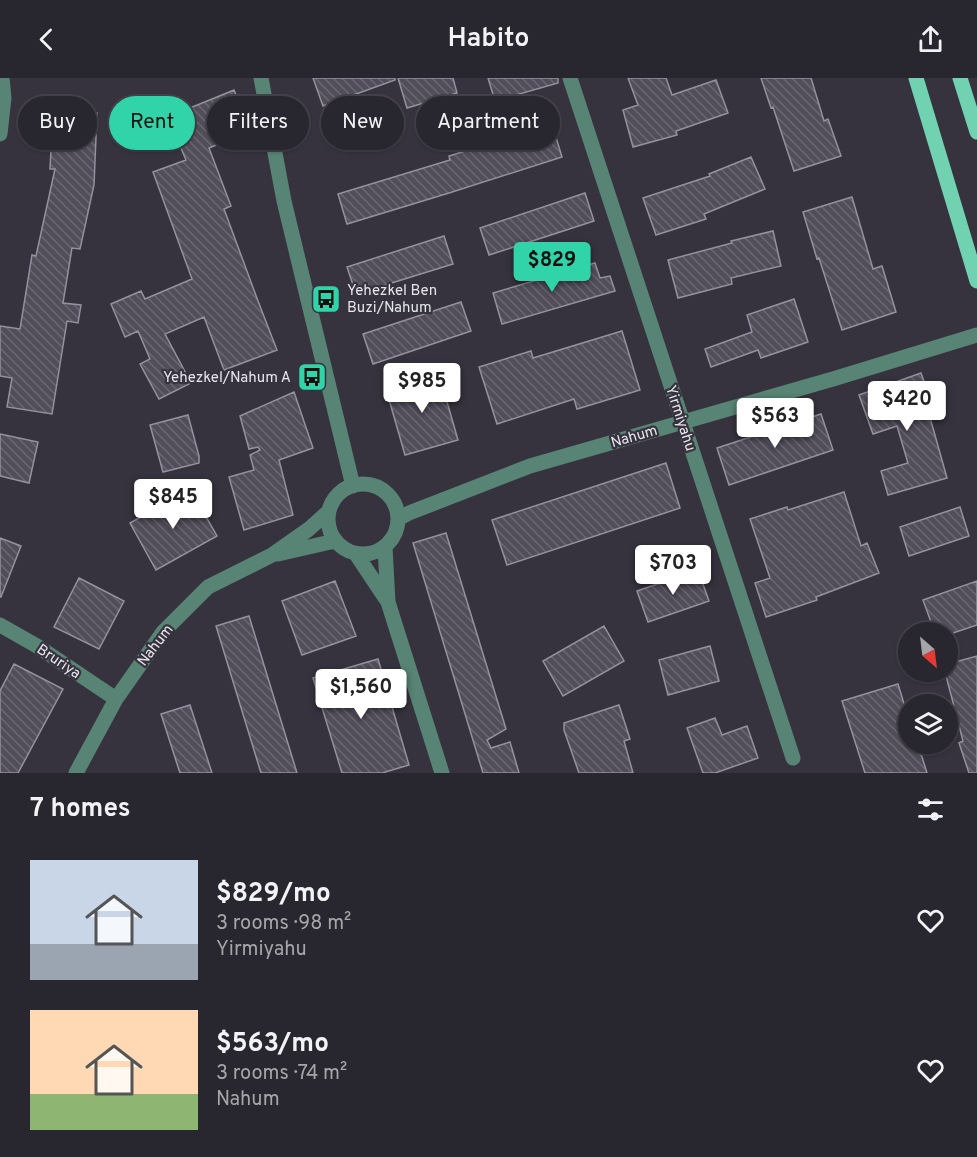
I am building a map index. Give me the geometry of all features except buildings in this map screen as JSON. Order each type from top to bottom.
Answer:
[{"type":"main road","points":[[916,78],[977,281]]},
{"type":"main road","points":[[960,78],[977,132]]},
{"type":"street","points":[[0,134],[2,78]]},
{"type":"street","points":[[261,78],[284,201],[353,486]]},
{"type":"street","name":"Yirmiyahu","points":[[570,78],[793,758]]},
{"type":"street","name":"Nahum","points":[[398,519],[530,465],[683,423],[977,335]]},
{"type":"street","points":[[364,484],[375,486],[392,499],[397,508],[398,519],[395,535],[385,547],[371,554],[356,554],[341,546],[335,541],[330,531],[329,511],[333,502],[338,495],[353,486],[364,484]]},
{"type":"street","name":"Nahum","points":[[76,773],[116,699],[163,632],[208,587],[272,555],[309,529],[329,511]]},
{"type":"street","name":"Nahum","points":[[272,555],[335,541]]},
{"type":"street","points":[[385,547],[388,602],[442,773]]},
{"type":"street","points":[[356,554],[388,602]]},
{"type":"street","name":"Bruriya","points":[[0,626],[37,646],[116,699]]},
{"type":"place","name":"Yehezkel Ben Buzi/Nahum","points":[[326,299]]},
{"type":"place","name":"Yehezkel/Nahum A","points":[[312,377]]}]
